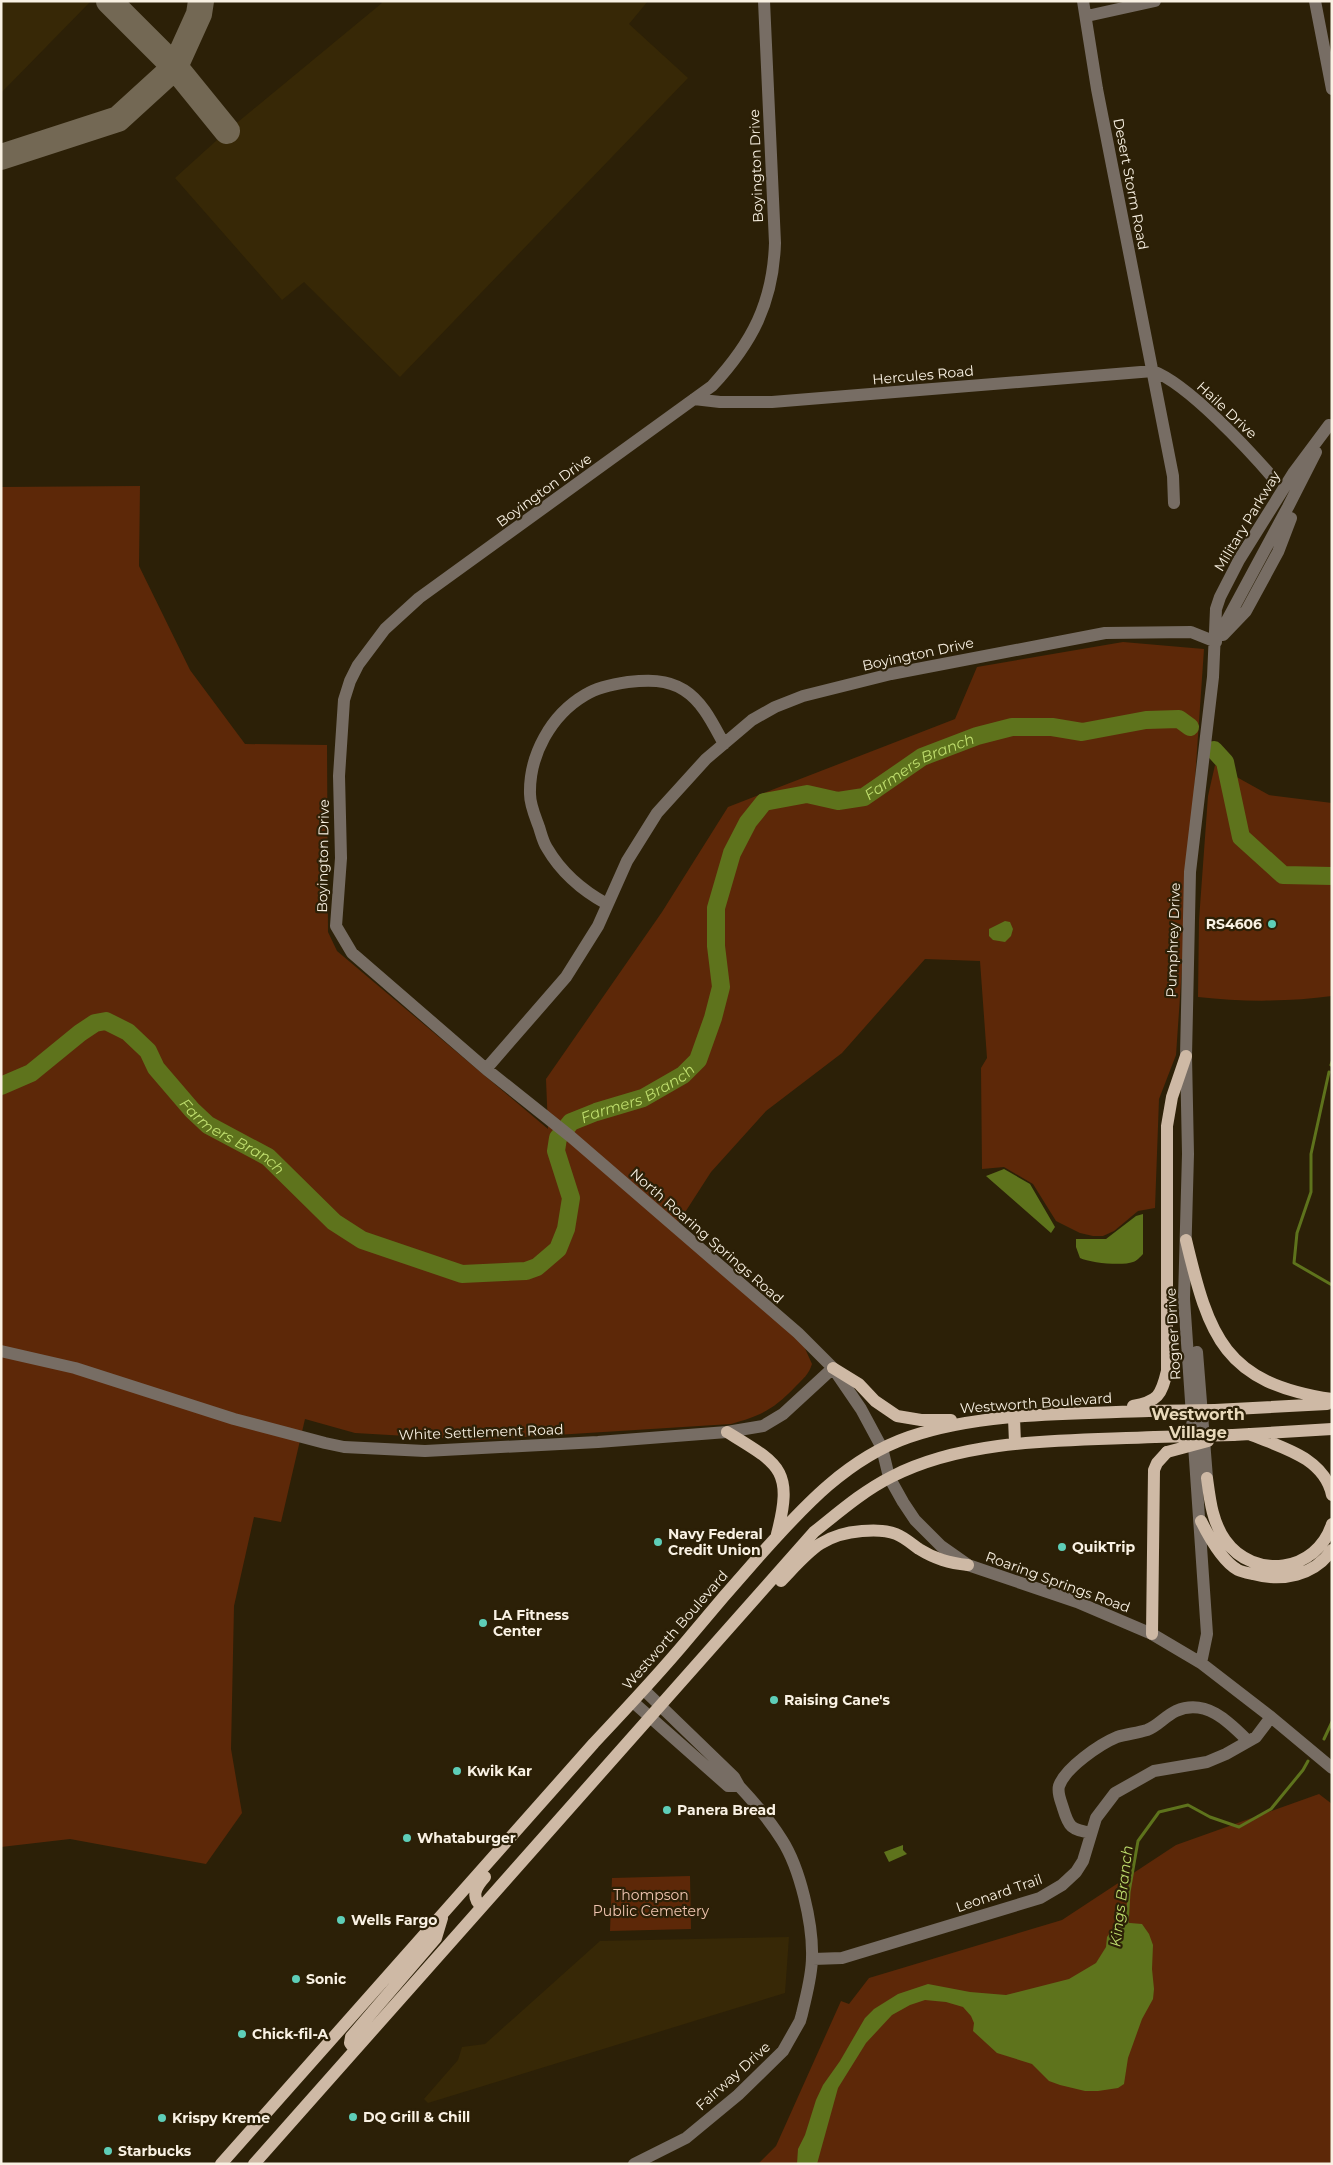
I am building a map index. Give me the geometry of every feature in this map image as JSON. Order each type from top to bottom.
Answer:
[{"type":"main road","points":[[1087,1413],[1152,1402],[1158,1397],[1164,1385],[1167,1371],[1167,1126],[1172,1097],[1186,1056]]},
{"type":"main road","points":[[1186,1240],[1199,1296],[1215,1332],[1230,1356],[1255,1376],[1278,1386],[1309,1396],[1332,1399]]},
{"type":"main road","points":[[833,1368],[859,1384],[876,1401],[896,1416],[921,1420],[983,1420]]},
{"type":"main road","name":"Westworth Boulevard","points":[[221,2164],[538,1806],[644,1690],[777,1536],[824,1487],[865,1457],[882,1448],[924,1432],[959,1423],[983,1420],[1087,1413],[1215,1410],[1332,1404]]},
{"type":"main road","points":[[1014,1418],[1015,1443]]},
{"type":"main road","points":[[254,2164],[814,1532],[889,1477],[909,1468],[949,1456],[1015,1443],[1233,1435],[1332,1429]]},
{"type":"main road","points":[[727,1432],[776,1465],[785,1490],[777,1536]]},
{"type":"main road","points":[[1249,1434],[1294,1452],[1317,1467],[1332,1495]]},
{"type":"main road","points":[[1152,1634],[1154,1470],[1157,1463],[1167,1452],[1233,1435]]},
{"type":"main road","points":[[1207,1478],[1213,1516],[1225,1539],[1245,1558],[1268,1568],[1296,1563],[1320,1548],[1328,1536],[1332,1524]]},
{"type":"main road","points":[[1201,1521],[1215,1546],[1237,1570],[1267,1578],[1298,1576],[1315,1567],[1332,1550]]},
{"type":"main road","points":[[749,1604],[766,1596],[819,1543],[835,1535],[876,1530],[896,1534],[925,1553],[944,1562],[968,1565]]},
{"type":"main road","points":[[482,1907],[477,1903],[474,1895],[477,1886],[530,1827],[538,1806]]},
{"type":"main road","points":[[355,2050],[350,2043],[351,2037],[436,1938],[442,1915]]},
{"type":"street","name":"Boyington Drive","points":[[764,1],[775,244],[774,268],[770,289],[749,338],[734,362],[712,386],[419,598],[385,629],[358,665],[344,700],[338,776],[341,858],[336,926],[352,953],[486,1069],[566,977],[586,947],[627,862],[657,813],[683,783],[752,720],[775,707],[803,696],[890,674],[1104,633],[1191,632],[1216,642]]},
{"type":"street","name":"Desert Storm Road","points":[[1083,1],[1087,16],[1096,89],[1173,476],[1174,503]]},
{"type":"street","points":[[1087,16],[1155,1]]},
{"type":"street","points":[[1315,1],[1332,89]]},
{"type":"street","name":"Hercules Road","points":[[694,399],[720,402],[772,402],[1153,372]]},
{"type":"street","name":"Haile Drive","points":[[1153,372],[1161,374],[1192,396],[1274,479]]},
{"type":"street","name":"Military Parkway","points":[[1216,642],[1237,612],[1291,518],[1330,422]]},
{"type":"street","name":"Military Parkway","points":[[1216,642],[1288,507],[1330,422]]},
{"type":"street","name":"Pumphrey Drive","points":[[1186,1240],[1186,1056],[1190,872],[1216,642]]},
{"type":"street","points":[[607,904],[576,884],[546,848],[530,794],[537,753],[548,730],[563,713],[584,695],[597,689],[637,681],[658,681],[684,690],[702,707],[724,744]]},
{"type":"street","name":"North Roaring Springs Road","points":[[486,1069],[570,1136],[798,1334],[833,1368],[861,1409],[882,1448]]},
{"type":"street","name":"Rogner Drive","points":[[1186,1240],[1207,1478]]},
{"type":"street","name":"Rogner Drive","points":[[1186,1240],[1184,1299],[1201,1521],[1207,1634],[1201,1664]]},
{"type":"street","name":"White Settlement Road","points":[[1,1351],[75,1368],[244,1422],[344,1446],[400,1451],[452,1451],[727,1432],[763,1426],[777,1418],[833,1368]]},
{"type":"street","name":"Roaring Springs Road","points":[[882,1448],[889,1477],[915,1520],[941,1546],[968,1565],[1077,1602],[1152,1634],[1201,1664],[1271,1717],[1332,1768]]},
{"type":"street","name":"Fairway Drive","points":[[634,2164],[686,2138],[738,2095],[783,2051],[800,2022],[812,1959],[811,1925],[798,1878],[783,1841],[754,1802],[738,1786],[734,1777],[644,1690]]},
{"type":"street","name":"Fairway Drive","points":[[633,1702],[728,1786],[738,1786]]},
{"type":"street","points":[[1091,1833],[1077,1830],[1068,1824],[1058,1790],[1069,1773],[1092,1751],[1116,1738],[1155,1726],[1175,1712],[1184,1709],[1212,1711],[1229,1721],[1248,1741]]},
{"type":"street","name":"Leonard Trail","points":[[812,1959],[842,1958],[1040,1898],[1062,1885],[1076,1872],[1083,1860],[1096,1818],[1115,1793],[1154,1771],[1207,1762],[1256,1737],[1271,1717]]},
{"type":"shaded area","points":[[1,1],[91,1],[1,93]]},
{"type":"shaded area","points":[[380,1],[648,1],[629,24],[688,78],[400,377],[304,282],[282,300],[175,178],[227,131],[382,3]]},
{"type":"shaded area","points":[[1005,921],[1010,922],[1013,929],[1011,936],[1005,942],[993,940],[989,936],[989,929]]},
{"type":"shaded area","points":[[1004,1169],[1030,1184],[1055,1227],[1051,1233],[986,1176]]},
{"type":"shaded area","points":[[1143,1214],[1143,1254],[1136,1261],[1114,1264],[1080,1258],[1076,1247],[1076,1239],[1106,1239],[1136,1216]]},
{"type":"shaded area","points":[[903,1845],[903,1850],[907,1854],[889,1862],[884,1852]]},
{"type":"shaded area","points":[[1118,1922],[1142,1924],[1149,1934],[1153,1945],[1153,1999],[1142,2019],[1128,2058],[1124,2084],[1118,2088],[1085,2091],[1049,2081],[1032,2064],[997,2053],[973,2031],[974,2023],[963,2007],[946,2002],[925,2000],[910,2005],[892,2015],[866,2043],[838,2088],[817,2164],[797,2164],[798,2149],[823,2085],[840,2061],[865,2018],[874,2009],[898,1994],[928,1984],[970,1992],[1006,1995],[1069,1979],[1096,1963],[1106,1947],[1107,1937]]},
{"type":"shaded area","points":[[789,1937],[785,1993],[428,2103],[424,2099],[458,2060],[462,2047],[485,2044],[600,1941]]},
{"type":"green space","points":[[140,486],[139,566],[190,670],[245,744],[327,745],[328,932],[337,951],[548,1129],[546,1079],[662,912],[728,807],[955,719],[977,667],[1123,642],[1204,649],[1176,1055],[1159,1099],[1155,1208],[1138,1211],[1114,1231],[1103,1236],[1093,1236],[1080,1233],[1056,1221],[1033,1184],[1004,1167],[982,1169],[981,1068],[987,1058],[980,961],[925,959],[842,1053],[766,1111],[711,1172],[673,1231],[803,1344],[812,1364],[811,1368],[801,1381],[774,1406],[751,1418],[731,1424],[476,1440],[355,1433],[305,1419],[281,1522],[254,1517],[234,1606],[231,1749],[242,1813],[206,1864],[70,1839],[1,1847],[1,487]]},
{"type":"green space","points":[[1215,765],[1269,795],[1332,803],[1332,996],[1265,1001],[1198,997],[1199,920],[1208,796]]},
{"type":"green space","points":[[1319,1794],[1332,1804],[1332,2164],[758,2164],[776,2146],[841,2001],[849,2004],[869,1978],[1062,1920],[1176,1845]]},
{"type":"green space","name":"Thompson Public Cemetery","points":[[690,1876],[691,1929],[610,1931],[612,1878]]},
{"type":"waterway","name":"Farmers Branch","points":[[1,1086],[31,1073],[80,1033],[95,1023],[106,1021],[128,1032],[148,1051],[156,1068],[192,1110],[208,1125],[268,1157],[334,1222],[362,1240],[462,1274],[526,1271],[537,1267],[558,1249],[566,1229],[571,1198],[556,1151],[558,1138],[571,1122],[596,1112],[643,1098],[683,1075],[698,1060],[713,1018],[721,987],[716,946],[716,908],[732,853],[748,822],[764,802],[807,794],[838,801],[864,797],[922,757],[977,736],[1012,727],[1052,727],[1082,732],[1146,720],[1179,719],[1190,727]]},
{"type":"waterway","name":"Farmers Branch","points":[[1214,750],[1225,762],[1241,837],[1283,875],[1332,876]]},
{"type":"waterway","name":"Kings Branch","points":[[1329,1072],[1311,1154],[1311,1192],[1297,1233],[1294,1263],[1332,1285]]},
{"type":"waterway","name":"Kings Branch","points":[[1324,1739],[1332,1722]]},
{"type":"waterway","name":"Kings Branch","points":[[1127,1926],[1129,1892],[1138,1841],[1159,1812],[1188,1805],[1210,1817],[1239,1827],[1271,1809],[1303,1770],[1308,1761]]},
{"type":"taxiway","points":[[1,157],[118,119],[175,67],[109,1]]},
{"type":"taxiway","points":[[201,1],[199,14],[175,67],[227,131]]},
{"type":"place","name":"RS4606","points":[[1272,924]]},
{"type":"place","name":"Navy Federal Credit Union","points":[[658,1542]]},
{"type":"place","name":"QuikTrip","points":[[1062,1547]]},
{"type":"place","name":"LA Fitness Center","points":[[483,1623]]},
{"type":"place","name":"Raising Cane's","points":[[774,1700]]},
{"type":"place","name":"Kwik Kar","points":[[457,1771]]},
{"type":"place","name":"Panera Bread","points":[[667,1810]]},
{"type":"place","name":"Whataburger","points":[[407,1838]]},
{"type":"place","name":"Wells Fargo","points":[[341,1920]]},
{"type":"place","name":"Sonic","points":[[296,1979]]},
{"type":"place","name":"Chick-fil-A","points":[[242,2034]]},
{"type":"place","name":"DQ Grill & Chill","points":[[353,2117]]},
{"type":"place","name":"Krispy Kreme","points":[[162,2118]]},
{"type":"place","name":"Starbucks","points":[[108,2151]]},
{"type":"district","name":"Westworth Village","points":[[1198,1423]]}]
